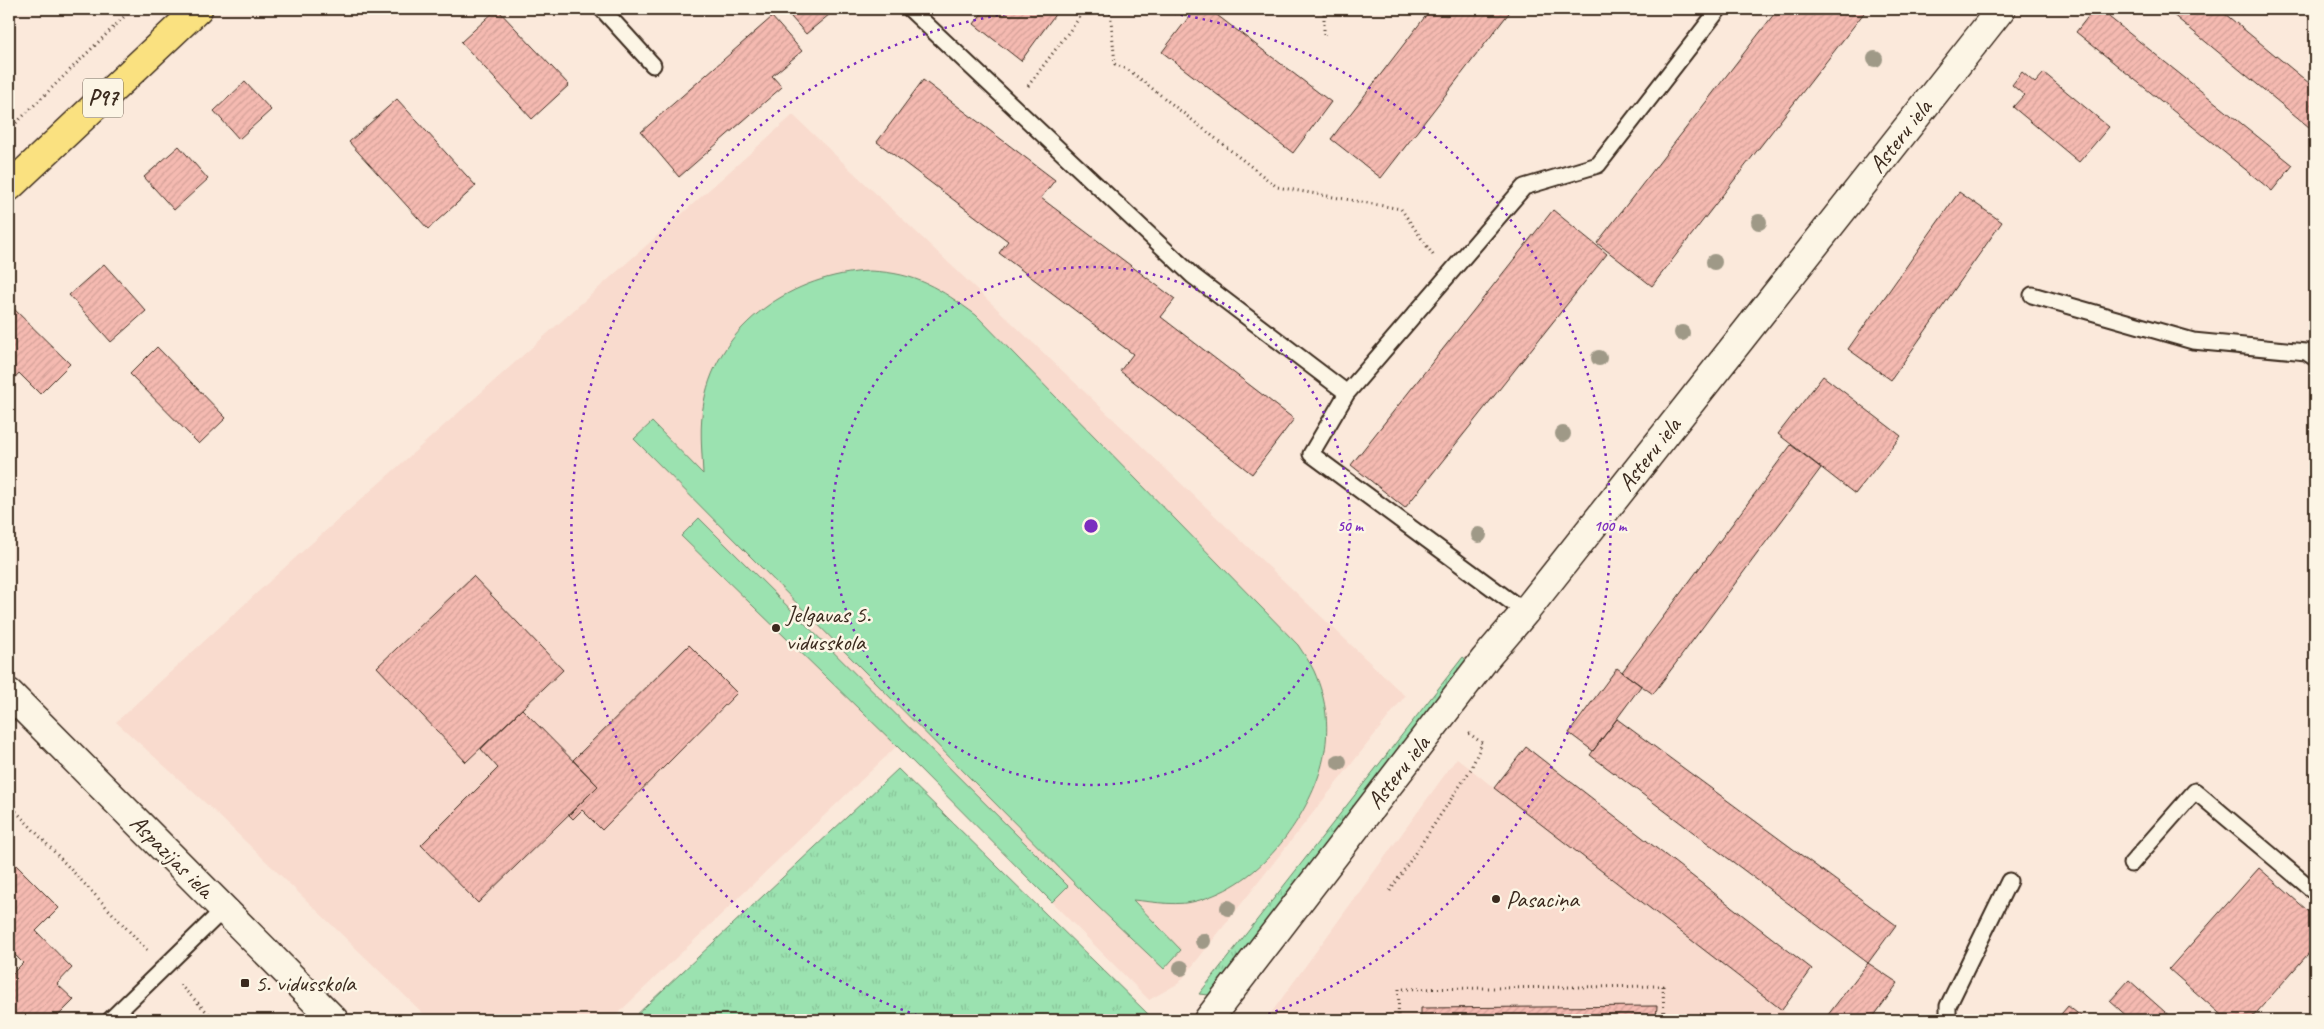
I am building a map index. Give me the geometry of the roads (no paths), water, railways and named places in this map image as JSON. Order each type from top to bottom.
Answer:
[{"type":"main road","name":"P97","points":[[9,187],[198,9]]},
{"type":"street","name":"Asteru iela","points":[[1208,1020],[1442,715],[2001,9]]},
{"type":"street","name":"Aspazijas iela","points":[[9,693],[334,1020]]},
{"type":"lane","points":[[602,9],[652,65]]},
{"type":"lane","points":[[910,9],[1193,276],[1347,393]]},
{"type":"lane","points":[[1525,612],[1311,454],[1347,393],[1524,187],[1598,165],[1719,9]]},
{"type":"lane","points":[[2032,295],[2193,341],[2306,352],[2315,358]]},
{"type":"lane","points":[[2131,864],[2195,791],[2315,892]]},
{"type":"lane","points":[[1948,1020],[1948,1006],[2010,881]]},
{"type":"lane","points":[[110,1020],[224,909]]},
{"type":"place","name":"Jelgavas 5. vidusskola","points":[[776,628]]},
{"type":"place","name":"Pasaciņa","points":[[1496,899]]},
{"type":"place","name":"5. vidusskola","points":[[245,983]]}]
